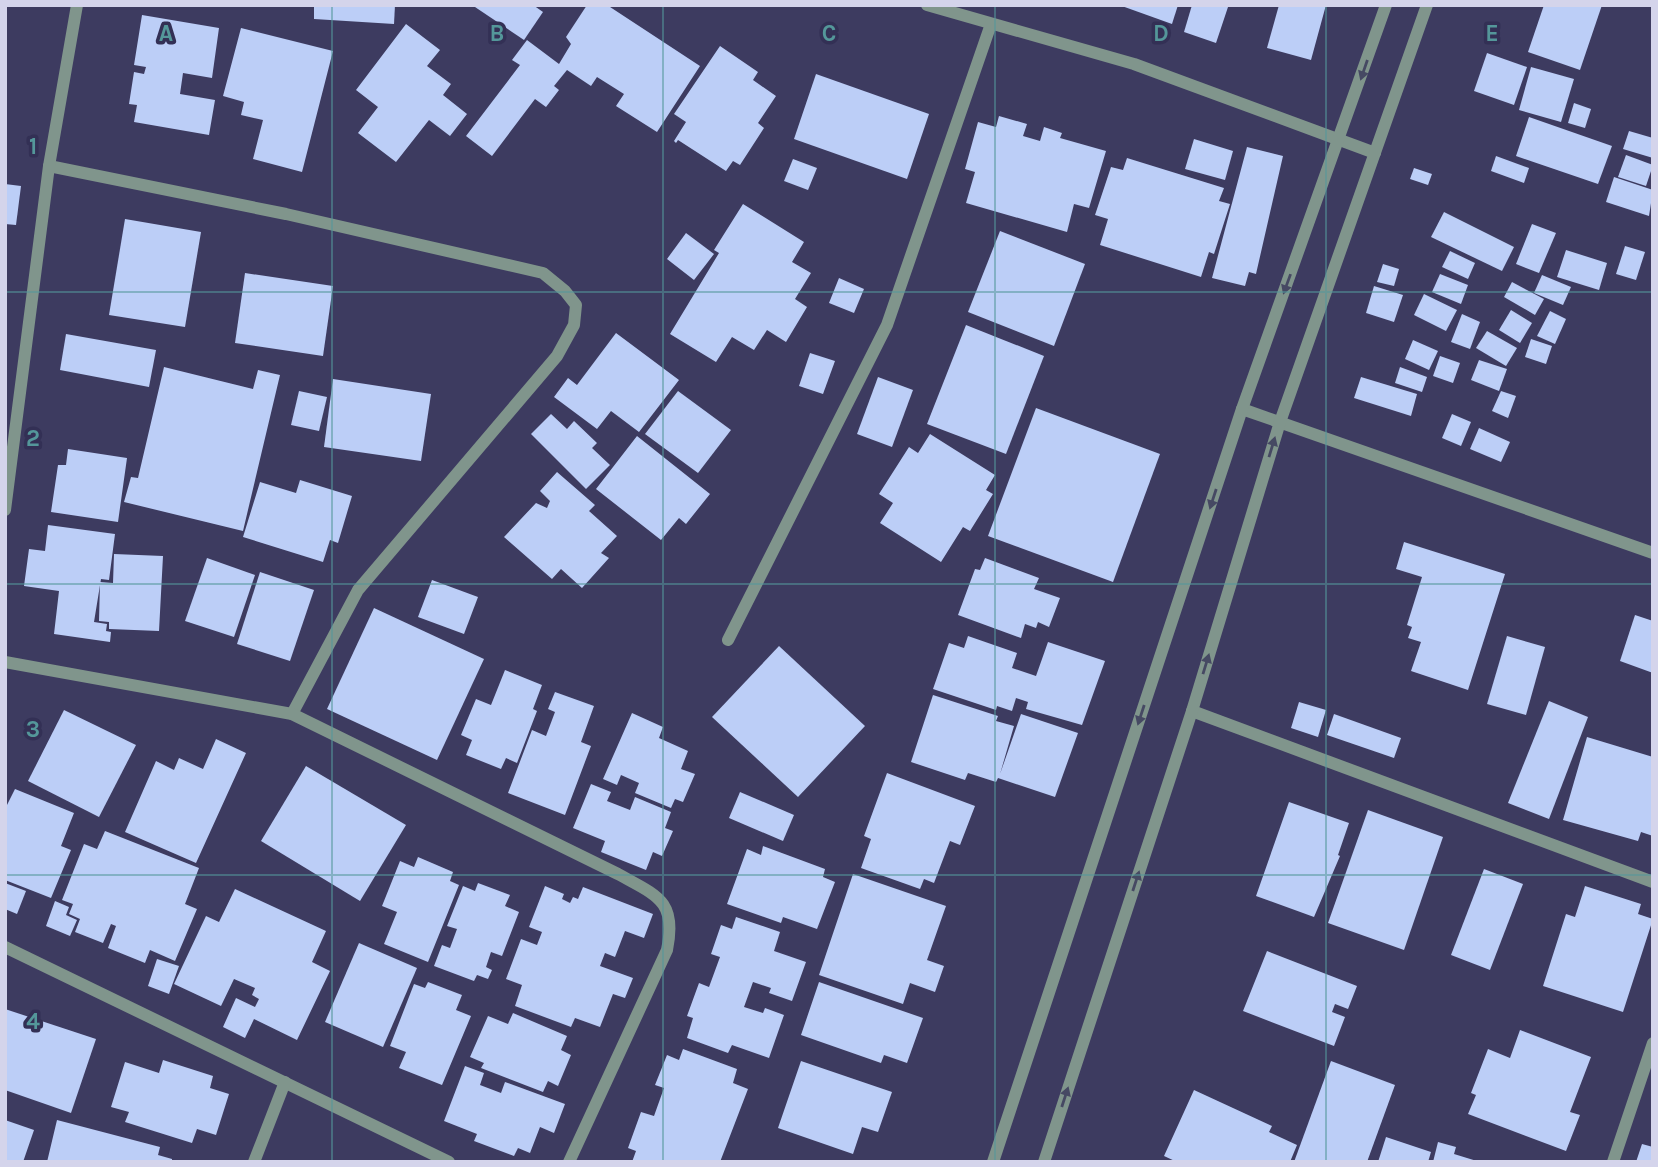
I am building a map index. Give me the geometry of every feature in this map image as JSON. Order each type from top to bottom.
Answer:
[{"type":"street","points":[[5,509],[49,166],[77,5]]},
{"type":"street","points":[[927,5],[1134,64],[1375,153]]},
{"type":"street","points":[[993,1162],[1242,409],[1386,5]]},
{"type":"street","points":[[1044,1162],[1192,711],[1280,422],[1427,5]]},
{"type":"street","points":[[728,640],[887,325],[991,23]]},
{"type":"street","points":[[49,166],[286,214],[542,273],[565,291],[576,305],[574,325],[557,356],[358,590],[292,715]]},
{"type":"street","points":[[1242,409],[1653,553]]},
{"type":"street","points":[[5,662],[292,715],[618,874],[661,900],[672,924],[667,950],[569,1162]]},
{"type":"street","points":[[1192,711],[1653,882]]},
{"type":"street","points":[[5,947],[449,1162]]},
{"type":"street","points":[[1613,1162],[1653,1043]]},
{"type":"street","points":[[254,1162],[285,1082]]},
{"type":"building","points":[[314,5],[395,5],[394,24],[314,19]]},
{"type":"building","points":[[472,5],[533,5],[543,12],[524,40]]},
{"type":"building","points":[[587,5],[607,5],[700,66],[657,132],[616,106],[624,94],[597,77],[591,86],[567,70],[554,86],[559,90],[546,107],[535,99],[492,156],[466,136],[520,65],[512,60],[527,40],[559,64],[571,44],[566,37]]},
{"type":"building","points":[[1119,5],[1178,5],[1172,24]]},
{"type":"building","points":[[1192,5],[1228,7],[1216,43],[1184,32]]},
{"type":"building","points":[[1279,5],[1326,5],[1311,60],[1267,48]]},
{"type":"building","points":[[1544,5],[1602,5],[1580,70],[1528,52]]},
{"type":"building","points":[[142,15],[219,28],[212,78],[183,73],[180,94],[215,100],[209,135],[134,122],[137,105],[129,104],[134,72],[144,74],[146,67],[134,65]]},
{"type":"building","points":[[406,24],[440,50],[427,66],[451,84],[443,95],[467,114],[450,136],[429,120],[396,162],[358,133],[378,107],[356,90]]},
{"type":"building","points":[[241,28],[333,51],[302,172],[253,159],[263,120],[241,115],[244,102],[223,96]]},
{"type":"building","points":[[720,46],[758,72],[753,80],[776,96],[758,123],[764,128],[740,165],[733,161],[726,171],[678,140],[676,143],[674,141],[686,122],[674,114]]},
{"type":"building","points":[[1487,53],[1527,67],[1514,105],[1474,91]]},
{"type":"building","points":[[1531,67],[1574,79],[1561,122],[1519,110]]},
{"type":"building","points":[[816,74],[929,114],[907,179],[794,139]]},
{"type":"building","points":[[1574,103],[1591,109],[1585,128],[1568,123]]},
{"type":"building","points":[[999,116],[1027,124],[1023,136],[1040,141],[1044,127],[1062,133],[1060,138],[1106,151],[1089,208],[1074,204],[1067,232],[966,203],[975,172],[965,169],[978,122],[996,127]]},
{"type":"building","points":[[1529,117],[1612,146],[1598,184],[1516,156]]},
{"type":"building","points":[[1629,131],[1653,138],[1653,158],[1623,149]]},
{"type":"building","points":[[1194,139],[1233,151],[1225,180],[1185,169]]},
{"type":"building","points":[[1247,147],[1283,156],[1256,274],[1249,272],[1245,286],[1212,278]]},
{"type":"building","points":[[1626,155],[1653,165],[1646,186],[1618,177]]},
{"type":"building","points":[[1496,156],[1529,168],[1524,183],[1491,171]]},
{"type":"building","points":[[1127,158],[1224,188],[1219,201],[1230,204],[1214,254],[1209,252],[1201,277],[1100,245],[1108,219],[1095,215],[1111,167],[1123,170]]},
{"type":"building","points":[[793,159],[817,168],[808,190],[784,181]]},
{"type":"building","points":[[1414,168],[1432,174],[1428,185],[1410,179]]},
{"type":"building","points":[[1614,177],[1653,190],[1649,216],[1606,202]]},
{"type":"building","points":[[5,184],[21,186],[16,225],[5,224]]},
{"type":"building","points":[[743,204],[804,242],[792,262],[811,273],[795,299],[807,307],[786,342],[767,330],[754,350],[732,337],[716,362],[670,334],[719,253],[714,250]]},
{"type":"building","points":[[1444,212],[1514,247],[1502,271],[1431,237]]},
{"type":"building","points":[[125,219],[201,232],[185,327],[109,315]]},
{"type":"building","points":[[1532,224],[1556,233],[1539,273],[1516,264]]},
{"type":"building","points":[[1000,231],[1085,264],[1054,346],[968,312]]},
{"type":"building","points":[[686,233],[714,254],[694,280],[667,259]]},
{"type":"building","points":[[1625,246],[1645,252],[1636,280],[1616,274]]},
{"type":"building","points":[[1566,250],[1607,263],[1599,290],[1557,277]]},
{"type":"building","points":[[1450,251],[1475,263],[1468,279],[1442,267]]},
{"type":"building","points":[[1383,264],[1399,269],[1394,286],[1377,282]]},
{"type":"building","points":[[245,273],[333,286],[323,356],[235,343]]},
{"type":"building","points":[[1440,274],[1468,285],[1461,304],[1432,292]]},
{"type":"building","points":[[1542,275],[1571,287],[1563,305],[1534,293]]},
{"type":"building","points":[[839,278],[864,289],[854,313],[829,303]]},
{"type":"building","points":[[1512,282],[1544,299],[1535,315],[1504,297]]},
{"type":"building","points":[[1374,286],[1403,295],[1394,322],[1366,313]]},
{"type":"building","points":[[1424,294],[1457,310],[1446,331],[1414,315]]},
{"type":"building","points":[[1511,310],[1532,323],[1520,343],[1499,330]]},
{"type":"building","points":[[1550,311],[1566,319],[1555,344],[1537,336]]},
{"type":"building","points":[[1462,314],[1480,322],[1470,349],[1451,342]]},
{"type":"building","points":[[966,325],[1044,356],[1006,454],[927,424]]},
{"type":"building","points":[[1487,331],[1517,348],[1506,366],[1476,348]]},
{"type":"building","points":[[616,333],[679,380],[639,432],[611,411],[597,429],[554,397],[568,378],[577,385]]},
{"type":"building","points":[[66,334],[156,350],[149,387],[60,370]]},
{"type":"building","points":[[1531,339],[1552,346],[1546,364],[1525,357]]},
{"type":"building","points":[[1413,340],[1438,351],[1429,370],[1405,359]]},
{"type":"building","points":[[810,353],[835,361],[823,394],[799,386]]},
{"type":"building","points":[[1440,356],[1460,363],[1453,383],[1433,376]]},
{"type":"building","points":[[1479,360],[1507,369],[1499,391],[1471,380]]},
{"type":"building","points":[[164,367],[253,389],[258,370],[280,375],[243,531],[124,502],[131,477],[138,478]]},
{"type":"building","points":[[1400,367],[1427,377],[1422,392],[1395,383]]},
{"type":"building","points":[[878,377],[913,390],[892,447],[857,434]]},
{"type":"building","points":[[1361,377],[1417,394],[1411,416],[1354,398]]},
{"type":"building","points":[[333,379],[431,394],[421,461],[324,447]]},
{"type":"building","points":[[299,391],[327,397],[319,431],[291,425]]},
{"type":"building","points":[[678,391],[731,430],[698,473],[645,434]]},
{"type":"building","points":[[1501,391],[1516,396],[1508,418],[1492,411]]},
{"type":"building","points":[[1036,408],[1160,454],[1113,582],[988,536]]},
{"type":"building","points":[[551,414],[567,429],[574,421],[597,443],[592,448],[610,465],[586,489],[531,434]]},
{"type":"building","points":[[1452,414],[1471,422],[1461,446],[1442,438]]},
{"type":"building","points":[[1479,428],[1510,442],[1501,462],[1470,449]]},
{"type":"building","points":[[930,434],[995,475],[986,490],[993,494],[970,531],[963,527],[941,562],[880,523],[893,503],[879,494],[909,447],[918,453]]},
{"type":"building","points":[[637,436],[710,494],[686,524],[679,518],[661,540],[596,489]]},
{"type":"building","points":[[68,449],[127,458],[118,522],[51,512],[58,465],[66,465]]},
{"type":"building","points":[[557,472],[595,505],[589,511],[617,536],[601,553],[609,558],[582,588],[561,569],[552,579],[504,537],[536,503],[547,508],[550,501],[540,491]]},
{"type":"building","points":[[300,480],[352,496],[338,543],[330,540],[323,562],[243,537],[260,482],[296,493]]},
{"type":"building","points":[[48,525],[115,534],[109,580],[101,579],[94,622],[107,624],[106,631],[111,632],[110,642],[54,634],[59,591],[24,586],[29,549],[45,551]]},
{"type":"building","points":[[1404,542],[1505,574],[1468,690],[1411,671],[1421,642],[1408,638],[1412,627],[1407,625],[1422,577],[1396,569]]},
{"type":"building","points":[[114,554],[163,556],[159,631],[109,629],[109,622],[99,621],[100,582],[113,583]]},
{"type":"building","points":[[207,558],[255,575],[234,637],[185,621]]},
{"type":"building","points":[[985,558],[1039,578],[1034,589],[1060,598],[1049,627],[1038,622],[1036,628],[1025,624],[1021,638],[958,615],[975,569],[980,570]]},
{"type":"building","points":[[260,572],[314,590],[290,661],[237,644]]},
{"type":"building","points":[[432,580],[478,597],[464,634],[418,617]]},
{"type":"building","points":[[374,608],[484,659],[437,760],[327,709]]},
{"type":"building","points":[[1635,615],[1653,621],[1653,673],[1620,661]]},
{"type":"building","points":[[968,636],[1017,653],[1012,668],[1036,676],[1048,642],[1105,661],[1082,725],[1026,709],[1028,702],[1016,698],[1012,711],[997,706],[996,710],[933,689],[949,643],[964,648]]},
{"type":"building","points":[[1507,636],[1545,647],[1526,715],[1487,704]]},
{"type":"building","points":[[779,646],[865,726],[798,797],[712,717]]},
{"type":"building","points":[[505,670],[542,685],[533,709],[537,711],[517,763],[506,758],[501,769],[466,755],[472,740],[461,735],[476,699],[491,705]]},
{"type":"building","points":[[555,692],[594,706],[581,742],[591,746],[565,815],[508,793],[532,730],[546,736],[555,712],[548,709]]},
{"type":"building","points":[[933,695],[998,716],[996,721],[1014,726],[1000,774],[1021,714],[1078,733],[1055,797],[998,778],[996,782],[968,773],[965,780],[911,762]]},
{"type":"building","points":[[1549,701],[1588,717],[1549,819],[1508,803]]},
{"type":"building","points":[[1299,702],[1326,710],[1318,737],[1291,728]]},
{"type":"building","points":[[64,710],[136,745],[99,817],[28,781]]},
{"type":"building","points":[[632,713],[663,727],[659,738],[688,751],[681,769],[695,774],[683,802],[675,799],[671,808],[635,793],[639,783],[621,775],[617,785],[603,779]]},
{"type":"building","points":[[1334,714],[1401,738],[1394,758],[1327,735]]},
{"type":"building","points":[[1587,737],[1653,757],[1653,836],[1641,832],[1638,841],[1563,820]]},
{"type":"building","points":[[216,739],[246,753],[196,863],[125,832],[156,761],[174,770],[179,758],[203,769]]},
{"type":"building","points":[[306,766],[406,825],[360,901],[261,841]]},
{"type":"building","points":[[887,773],[975,806],[960,845],[950,841],[934,883],[924,879],[920,889],[861,868],[871,839],[864,836]]},
{"type":"building","points":[[591,784],[611,792],[607,801],[630,810],[635,797],[671,812],[665,828],[673,831],[662,856],[653,852],[646,870],[601,852],[605,841],[573,828]]},
{"type":"building","points":[[15,789],[74,813],[61,846],[71,850],[51,898],[5,880],[5,809]]},
{"type":"building","points":[[740,792],[794,815],[783,841],[729,818]]},
{"type":"building","points":[[1289,802],[1349,823],[1338,855],[1340,856],[1314,917],[1256,896]]},
{"type":"building","points":[[1368,810],[1443,837],[1404,950],[1328,923]]},
{"type":"building","points":[[105,831],[199,868],[185,904],[197,909],[175,961],[150,950],[145,963],[108,948],[116,926],[111,924],[103,943],[75,932],[80,919],[69,914],[73,904],[62,900],[84,844],[97,849]]},
{"type":"building","points":[[763,846],[825,869],[823,877],[835,882],[817,929],[783,917],[781,923],[727,904],[747,849],[761,855]]},
{"type":"building","points":[[418,857],[453,872],[450,881],[459,885],[428,962],[384,944],[397,912],[382,906],[400,861],[414,867]]},
{"type":"building","points":[[1484,869],[1523,884],[1490,970],[1451,955]]},
{"type":"building","points":[[853,874],[946,906],[927,960],[944,966],[935,992],[910,983],[903,1004],[819,975]]},
{"type":"building","points":[[5,883],[26,891],[17,914],[5,909]]},
{"type":"building","points":[[478,883],[510,895],[505,906],[519,912],[502,956],[491,952],[486,967],[492,970],[488,979],[477,975],[474,981],[434,966],[442,945],[450,948],[457,929],[447,926],[463,886],[475,891]]},
{"type":"building","points":[[545,886],[564,894],[562,899],[570,903],[573,897],[578,899],[583,887],[653,914],[644,938],[625,931],[615,957],[605,953],[600,966],[633,978],[625,998],[613,994],[600,1027],[575,1018],[571,1027],[515,1006],[522,985],[506,979],[521,939],[537,945],[542,932],[529,927]]},
{"type":"building","points":[[1585,886],[1641,904],[1638,914],[1653,919],[1623,1012],[1543,986],[1566,914],[1575,917]]},
{"type":"building","points":[[235,889],[326,931],[312,962],[330,971],[297,1040],[254,1019],[245,1038],[223,1027],[236,998],[255,1007],[259,999],[252,995],[255,988],[234,979],[221,1006],[174,984],[206,916],[219,922]]},
{"type":"building","points":[[55,901],[69,907],[66,915],[77,920],[70,936],[46,926]]},
{"type":"building","points":[[736,917],[780,932],[774,951],[806,962],[792,1001],[769,993],[771,988],[753,982],[744,1007],[763,1013],[765,1008],[784,1015],[769,1058],[732,1045],[728,1053],[687,1038],[693,1018],[687,1016],[699,983],[709,987],[720,957],[711,954],[721,925],[732,929]]},
{"type":"building","points":[[359,943],[417,968],[383,1047],[325,1022]]},
{"type":"building","points":[[1267,951],[1357,986],[1348,1009],[1335,1004],[1332,1012],[1345,1017],[1334,1046],[1243,1011]]},
{"type":"building","points":[[157,959],[179,966],[169,994],[148,986]]},
{"type":"building","points":[[428,982],[462,995],[456,1010],[471,1016],[442,1085],[399,1068],[406,1052],[390,1046],[414,984],[425,988]]},
{"type":"building","points":[[819,982],[923,1018],[907,1063],[884,1055],[881,1063],[801,1035]]},
{"type":"building","points":[[5,1009],[96,1039],[71,1113],[5,1090]]},
{"type":"building","points":[[513,1013],[567,1036],[561,1050],[571,1055],[558,1086],[548,1081],[543,1092],[481,1068],[484,1063],[470,1057],[488,1016],[508,1024]]},
{"type":"building","points":[[1520,1030],[1591,1057],[1570,1112],[1580,1115],[1566,1151],[1468,1114],[1476,1095],[1471,1093],[1488,1049],[1510,1058]]},
{"type":"building","points":[[683,1049],[737,1069],[733,1083],[748,1089],[720,1162],[632,1162],[636,1151],[628,1148],[641,1112],[654,1116],[664,1088],[655,1085],[667,1055],[679,1060]]},
{"type":"building","points":[[163,1060],[213,1076],[210,1088],[229,1094],[216,1135],[197,1129],[192,1143],[125,1122],[129,1112],[111,1107],[125,1062],[159,1073]]},
{"type":"building","points":[[801,1061],[892,1092],[878,1132],[862,1127],[853,1154],[778,1128]]},
{"type":"building","points":[[1331,1061],[1395,1085],[1367,1162],[1294,1162]]},
{"type":"building","points":[[465,1066],[484,1073],[480,1085],[501,1093],[505,1082],[565,1104],[554,1133],[540,1127],[530,1153],[518,1148],[514,1156],[474,1141],[477,1134],[444,1121]]},
{"type":"building","points":[[1194,1090],[1272,1126],[1269,1132],[1297,1145],[1290,1162],[1177,1162],[1164,1156]]},
{"type":"building","points":[[5,1120],[34,1130],[23,1162],[5,1162]]},
{"type":"building","points":[[57,1120],[160,1147],[158,1155],[172,1159],[172,1162],[47,1162]]},
{"type":"building","points":[[1386,1137],[1431,1152],[1428,1162],[1378,1162]]},
{"type":"building","points":[[1438,1142],[1456,1147],[1454,1154],[1480,1162],[1433,1162]]},
{"type":"building","points":[[1642,1144],[1653,1147],[1653,1162],[1636,1162]]}]
